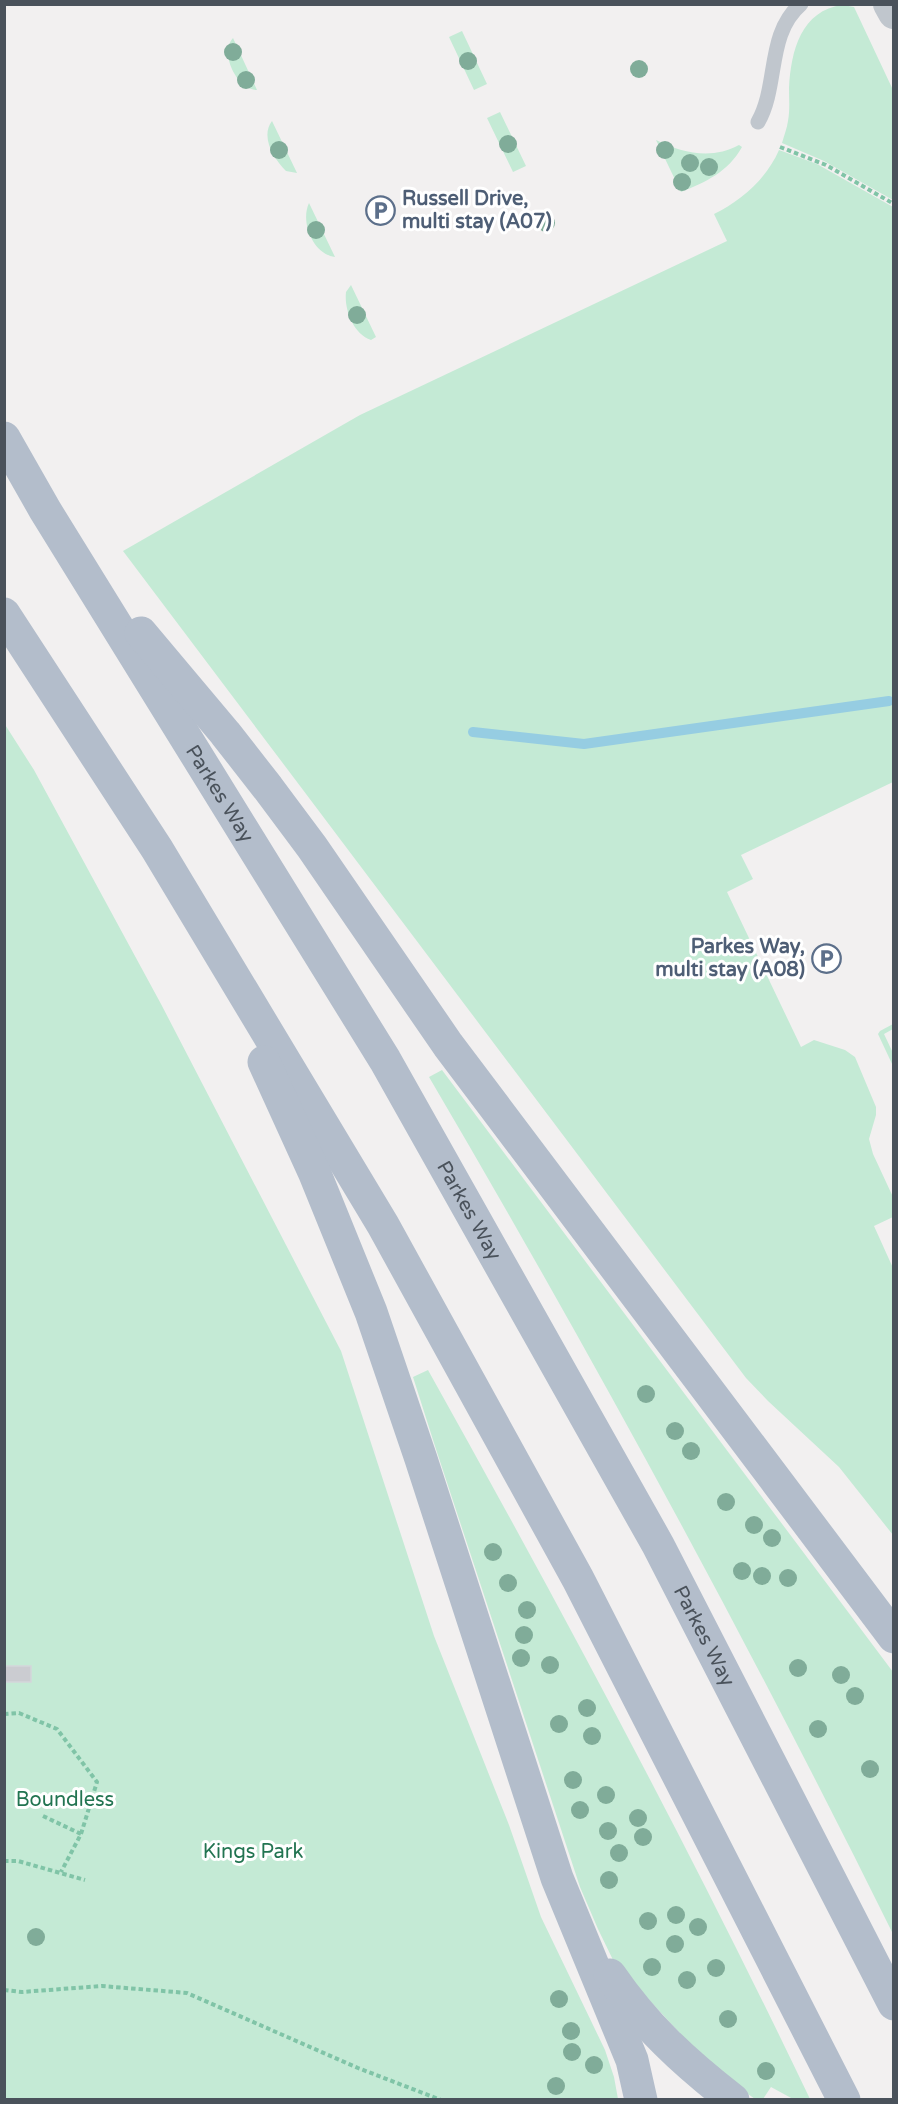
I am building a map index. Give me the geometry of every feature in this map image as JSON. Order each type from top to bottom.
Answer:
[{"type":"main road","name":"Parkes Way","points":[[4,438],[40,501],[385,1060],[658,1545],[894,2004]]},
{"type":"main road","points":[[74,554],[225,733],[268,788],[312,847],[448,1045],[889,1628]]},
{"type":"main road","points":[[4,614],[150,840],[383,1225],[567,1559],[844,2100]]},
{"type":"main road","points":[[193,910],[315,1174],[363,1290],[421,1459],[550,1856],[571,1916],[622,2034],[638,2081],[641,2100]]},
{"type":"main road","points":[[571,1916],[640,2016],[682,2060],[733,2100]]},
{"type":"street","points":[[890,4],[894,13]]},
{"type":"lane","points":[[758,122],[768,97],[781,32],[789,16],[801,4]]},
{"type":"path","points":[[780,147],[826,165],[894,204]]},
{"type":"path","points":[[4,1714],[19,1713],[57,1729],[98,1782],[81,1834],[61,1872]]},
{"type":"path","points":[[43,1816],[81,1834]]},
{"type":"path","points":[[4,1861],[18,1861],[85,1880]]},
{"type":"path","points":[[4,1990],[22,1992],[102,1986],[187,1993],[358,2068],[441,2100]]},
{"type":"green space","points":[[843,5],[854,7],[893,90],[893,200],[824,161],[782,143],[789,117],[792,60],[801,34],[817,15],[829,8]]},
{"type":"green space","points":[[462,31],[487,84],[474,90],[449,37]]},
{"type":"green space","points":[[233,38],[257,90],[243,84],[232,70],[228,52]]},
{"type":"green space","points":[[500,112],[526,166],[513,172],[487,118]]},
{"type":"green space","points":[[272,121],[297,173],[286,171],[270,148],[267,134]]},
{"type":"green space","points":[[656,140],[697,153],[729,150],[739,145],[742,147],[723,170],[708,180],[681,192]]},
{"type":"green space","points":[[779,150],[817,164],[893,207],[893,782],[741,855],[753,879],[727,892],[801,1047],[814,1040],[845,1050],[855,1057],[876,1107],[869,1139],[873,1154],[893,1197],[893,1217],[874,1226],[893,1268],[893,1535],[839,1467],[746,1378],[123,551],[360,415],[727,241],[714,214],[752,188],[768,170]]},
{"type":"green space","points":[[309,203],[335,257],[320,250],[310,236],[306,219]]},
{"type":"green space","points":[[351,285],[376,337],[371,340],[359,332],[348,313],[346,292]]},
{"type":"green space","name":"Kings Park","points":[[4,723],[34,770],[161,1004],[341,1351],[434,1636],[509,1825],[541,1917],[605,2050],[618,2099],[5,2099]]},
{"type":"green space","points":[[893,1024],[893,1029],[884,1034],[893,1053],[893,1066],[878,1034]]},
{"type":"green space","points":[[442,1070],[893,1672],[893,1934],[783,1717],[669,1502],[551,1289],[429,1077]]},
{"type":"green space","points":[[428,1370],[528,1550],[673,1823],[810,2099],[793,2099],[771,2087],[763,2099],[755,2099],[713,2069],[614,1962],[580,1887],[413,1377]]},
{"type":"building","points":[[4,1666],[31,1666],[31,1682],[4,1682]]},
{"type":"waterway","points":[[473,732],[584,744],[889,701]]},
{"type":"place","name":"Russell Drive, multi stay (A07)","points":[[381,210]]},
{"type":"place","name":"Parkes Way, multi stay (A08)","points":[[826,958]]},
{"type":"park label","name":"Boundless","points":[[65,1799]]}]
